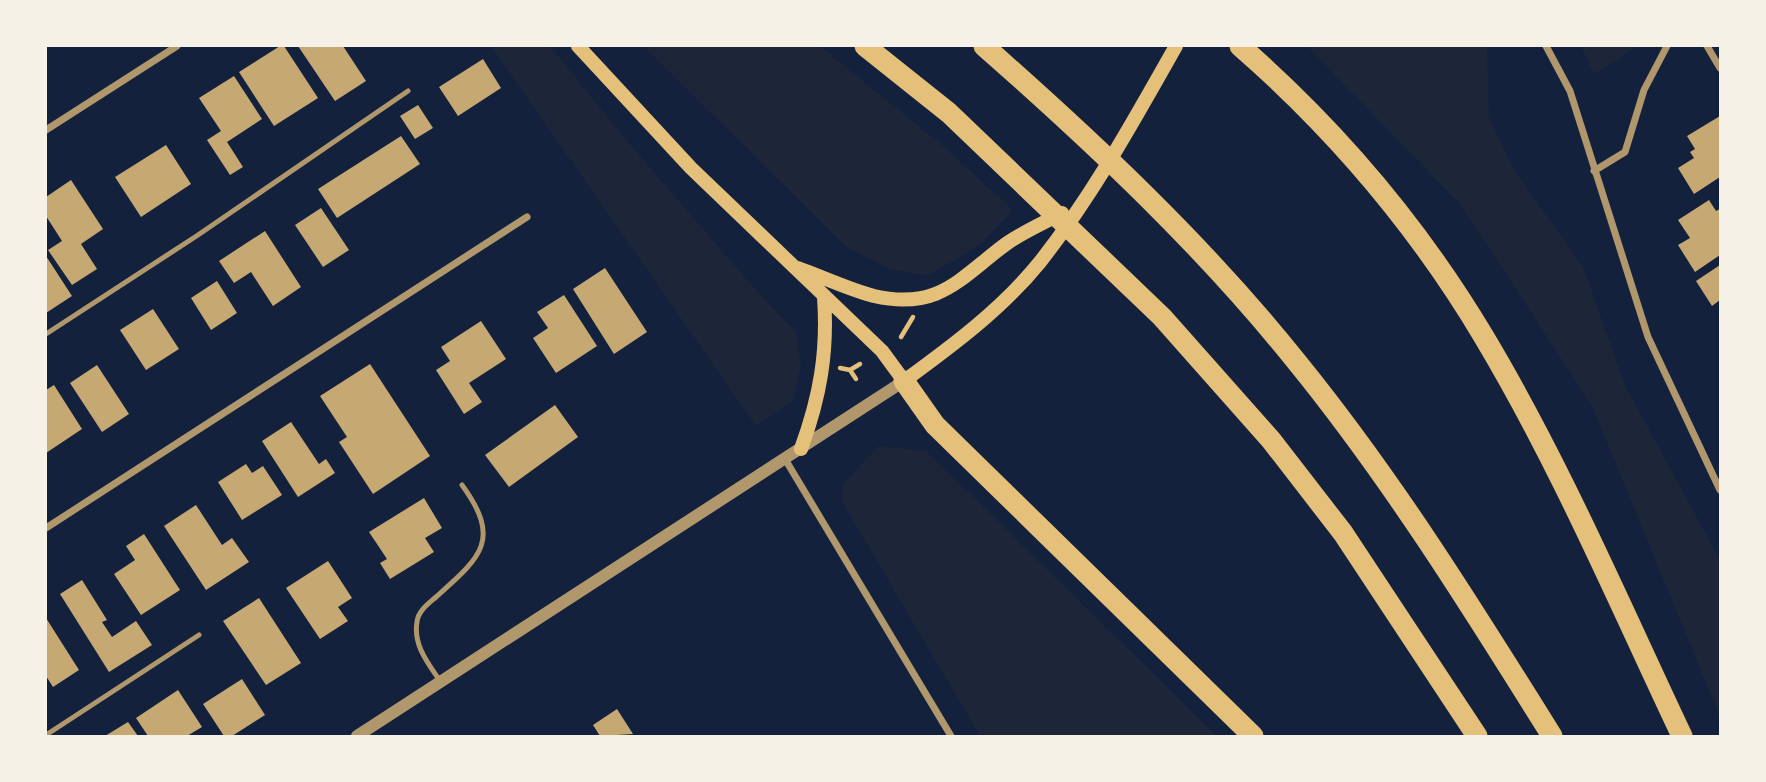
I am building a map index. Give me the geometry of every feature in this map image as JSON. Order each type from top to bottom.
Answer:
[{"type":"highway","points":[[865,46],[950,113],[1162,317],[1271,440],[1343,533],[1477,737]]},
{"type":"highway","points":[[984,46],[1063,116],[1218,270],[1296,360],[1369,456],[1455,582],[1552,737]]},
{"type":"highway","points":[[1240,46],[1361,166],[1424,246],[1484,337],[1537,434],[1682,737]]},
{"type":"highway","points":[[904,381],[935,425],[1253,737]]},
{"type":"main road","points":[[578,46],[691,168],[882,351],[904,381],[955,343],[1039,263],[1085,200],[1176,46]]},
{"type":"main road","points":[[791,265],[874,296],[896,299],[933,295],[951,289],[1007,244],[1085,200]]},
{"type":"main road","points":[[801,449],[821,391],[825,365],[824,297]]},
{"type":"street","points":[[46,131],[177,46]]},
{"type":"street","points":[[1546,46],[1570,91],[1648,337],[1720,490]]},
{"type":"street","points":[[1594,171],[1625,152],[1644,90],[1667,46]]},
{"type":"street","points":[[1707,46],[1720,68]]},
{"type":"street","points":[[46,528],[527,217]]},
{"type":"street","points":[[357,737],[904,381]]},
{"type":"street","points":[[785,459],[951,737]]},
{"type":"lane","points":[[46,334],[198,235],[408,90]]},
{"type":"lane","points":[[440,682],[419,648],[416,624],[424,608],[470,565],[482,549],[480,511],[462,485]]},
{"type":"lane","points":[[46,735],[199,635]]},
{"type":"path","points":[[901,337],[911,325],[914,313]]},
{"type":"path","points":[[856,379],[849,370],[860,364]]},
{"type":"shaded area","points":[[491,46],[550,46],[622,135],[753,287],[796,332],[801,366],[793,400],[756,426]]},
{"type":"shaded area","points":[[644,46],[820,46],[944,147],[1013,210],[980,245],[927,276],[889,269],[846,247]]},
{"type":"shaded area","points":[[1307,46],[1487,46],[1489,117],[1514,170],[1583,267],[1625,385],[1720,560],[1720,717],[1592,406],[1461,205]]},
{"type":"shaded area","points":[[1581,46],[1637,46],[1594,74]]},
{"type":"shaded area","points":[[879,446],[926,451],[1217,736],[980,736],[842,502],[843,484]]},
{"type":"building","points":[[284,46],[318,98],[274,126],[239,72]]},
{"type":"building","points":[[298,46],[343,46],[366,81],[335,101]]},
{"type":"building","points":[[483,59],[501,88],[458,116],[439,87]]},
{"type":"building","points":[[234,76],[262,119],[227,142],[243,167],[230,175],[207,140],[221,131],[199,98]]},
{"type":"building","points":[[418,105],[433,128],[415,139],[400,116]]},
{"type":"building","points":[[1720,116],[1720,177],[1694,194],[1678,168],[1694,158],[1690,152],[1695,149],[1687,136]]},
{"type":"building","points":[[401,136],[420,164],[337,218],[318,189]]},
{"type":"building","points":[[166,145],[191,184],[141,217],[115,177]]},
{"type":"building","points":[[71,180],[103,229],[81,244],[97,269],[72,285],[48,250],[62,241],[46,216],[46,197]]},
{"type":"building","points":[[1709,200],[1716,211],[1720,209],[1720,255],[1695,272],[1678,245],[1690,238],[1678,220]]},
{"type":"building","points":[[321,208],[349,250],[323,267],[295,225]]},
{"type":"building","points":[[265,231],[301,287],[273,306],[251,272],[234,283],[219,261]]},
{"type":"building","points":[[46,256],[72,296],[46,313]]},
{"type":"building","points":[[1720,265],[1720,300],[1712,306],[1696,281]]},
{"type":"building","points":[[605,268],[647,332],[614,354],[573,289]]},
{"type":"building","points":[[217,281],[237,313],[211,330],[191,298]]},
{"type":"building","points":[[564,295],[597,346],[556,373],[533,338],[548,328],[537,312]]},
{"type":"building","points":[[153,309],[179,349],[146,370],[120,330]]},
{"type":"building","points":[[481,321],[506,359],[469,383],[482,402],[464,414],[436,370],[450,361],[441,347]]},
{"type":"building","points":[[370,364],[430,456],[373,494],[339,442],[347,437],[320,396]]},
{"type":"building","points":[[97,365],[129,414],[102,432],[70,383]]},
{"type":"building","points":[[54,385],[82,429],[46,453],[46,390]]},
{"type":"building","points":[[555,405],[578,437],[509,487],[485,455]]},
{"type":"building","points":[[291,422],[319,464],[326,459],[335,473],[298,497],[262,441]]},
{"type":"building","points":[[246,464],[252,473],[263,466],[282,495],[242,520],[218,482]]},
{"type":"building","points":[[424,498],[442,528],[425,538],[434,552],[390,579],[380,563],[387,559],[369,532]]},
{"type":"building","points":[[196,505],[222,545],[232,538],[249,562],[206,590],[164,526]]},
{"type":"building","points":[[144,534],[180,590],[141,615],[114,574],[135,560],[126,546]]},
{"type":"building","points":[[328,561],[352,598],[338,607],[348,621],[320,639],[286,588]]},
{"type":"building","points":[[82,580],[107,620],[102,622],[112,637],[136,621],[152,645],[109,672],[60,594]]},
{"type":"building","points":[[259,598],[301,663],[266,685],[223,621]]},
{"type":"building","points":[[46,618],[79,670],[53,687],[46,676]]},
{"type":"building","points":[[242,679],[265,715],[232,736],[224,736],[203,704]]},
{"type":"building","points":[[178,690],[202,727],[187,736],[148,736],[136,718]]},
{"type":"building","points":[[617,709],[633,734],[600,736],[593,725]]},
{"type":"building","points":[[128,722],[138,736],[105,736]]}]
